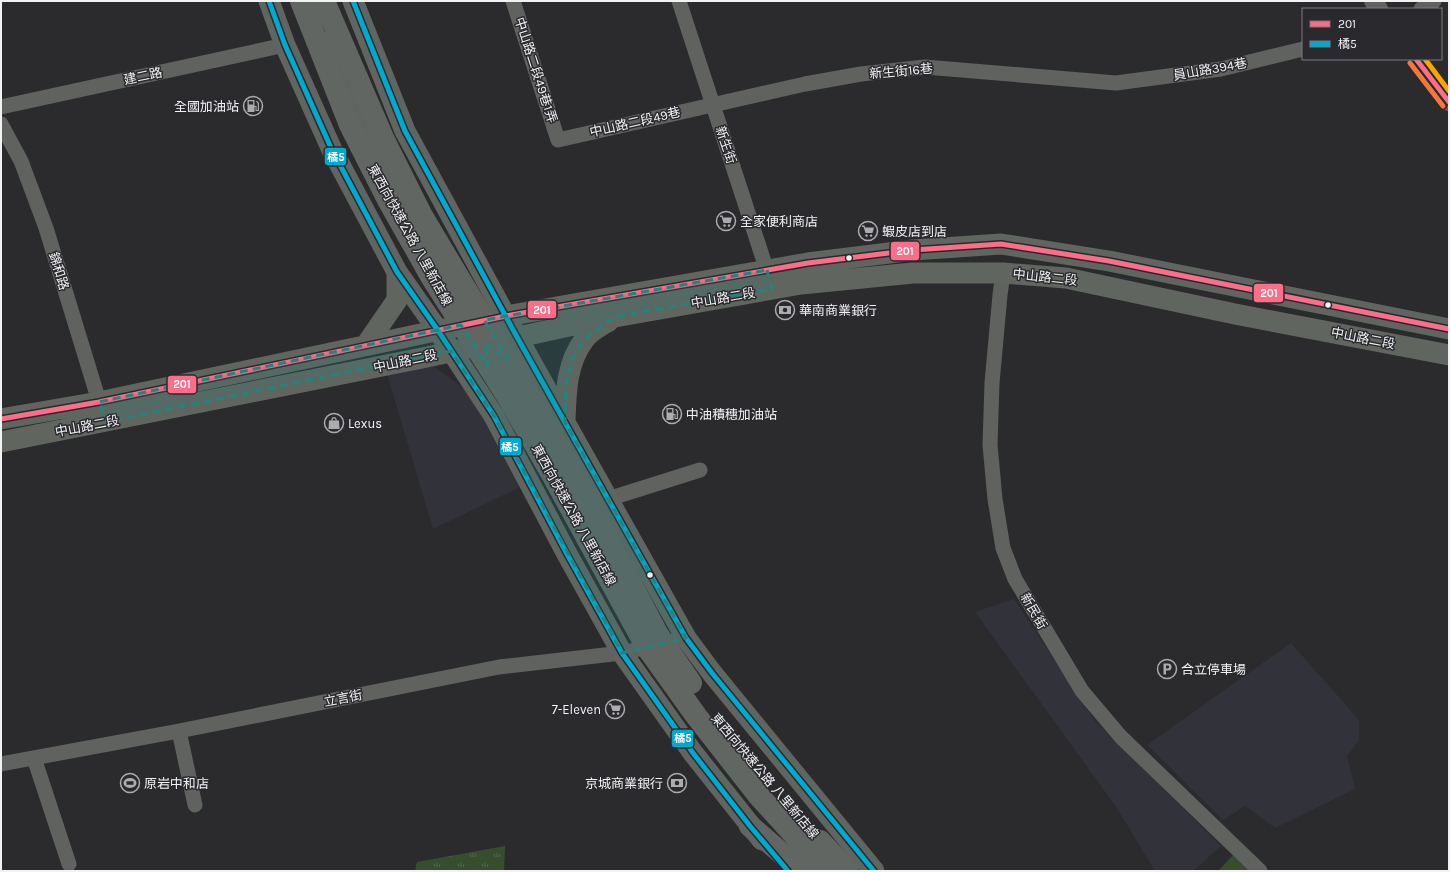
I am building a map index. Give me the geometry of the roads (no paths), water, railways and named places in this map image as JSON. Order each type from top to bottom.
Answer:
[{"type":"highway","name":"東西向快速公路 八里新店線","points":[[300,1],[350,124],[388,200],[432,278],[506,394],[646,646],[697,717],[758,795],[827,871]]},
{"type":"highway","name":"東西向快速公路 八里新店線","points":[[324,1],[384,140],[422,216],[570,467],[658,635],[721,726],[791,810],[848,871]]},
{"type":"highway","points":[[750,826],[802,871]]},
{"type":"main road","points":[[269,1],[285,45],[332,150],[397,272],[437,329],[494,416],[567,554],[622,653],[693,753],[750,826],[788,871]]},
{"type":"main road","points":[[311,1],[372,143],[411,221],[472,322],[485,343],[548,392]]},
{"type":"main road","points":[[353,1],[405,132],[548,392],[686,638],[712,673],[874,871]]},
{"type":"main road","name":"中山路二段","points":[[1,442],[427,357],[517,336],[614,317],[770,280],[808,263],[913,250],[1001,244],[1109,261],[1449,329]]},
{"type":"main road","points":[[366,345],[397,300],[397,272]]},
{"type":"main road","name":"中山路二段","points":[[1,419],[98,402],[437,329],[506,316],[770,280],[801,284],[913,273],[1003,273],[1066,278],[1235,314],[1449,355]]},
{"type":"main road","points":[[565,422],[566,385],[573,358],[585,339],[614,317]]},
{"type":"main road","points":[[485,343],[494,416]]},
{"type":"street","name":"中山路二段49巷1弄","points":[[513,1],[558,140]]},
{"type":"street","name":"新生街","points":[[679,1],[770,280]]},
{"type":"street","points":[[1423,8],[1434,1]]},
{"type":"street","name":"建二路","points":[[1,107],[285,45]]},
{"type":"street","name":"員山路394巷","points":[[1116,83],[1221,69],[1302,49]]},
{"type":"street","points":[[1417,60],[1449,102]]},
{"type":"street","name":"新生街16巷","points":[[712,105],[861,74],[925,67],[1116,83]]},
{"type":"street","name":"中山路二段49巷","points":[[558,140],[712,105]]},
{"type":"street","name":"錦和路","points":[[1,124],[21,161],[46,228],[98,402],[106,422]]},
{"type":"street","name":"新民街","points":[[1003,273],[992,383],[990,445],[995,499],[1003,548],[1015,579],[1082,691],[1121,737],[1260,871]]},
{"type":"street","points":[[608,500],[700,470]]},
{"type":"street","name":"立言街","points":[[1,764],[179,731],[499,667],[622,653],[686,638]]},
{"type":"street","points":[[179,731],[195,805]]},
{"type":"street","points":[[34,758],[69,864]]},
{"type":"place","name":"全國加油站","points":[[253,106]]},
{"type":"place","name":"全家便利商店","points":[[726,221]]},
{"type":"place","name":"蝦皮店到店","points":[[868,231]]},
{"type":"place","name":"華南商業銀行","points":[[785,310]]},
{"type":"place","name":"中油積穗加油站","points":[[672,414]]},
{"type":"place","name":"Lexus","points":[[334,423]]},
{"type":"place","name":"合立停車場","points":[[1167,669]]},
{"type":"place","name":"7-Eleven","points":[[615,709]]},
{"type":"place","name":"原岩中和店","points":[[130,783]]},
{"type":"place","name":"京城商業銀行","points":[[677,783]]}]
